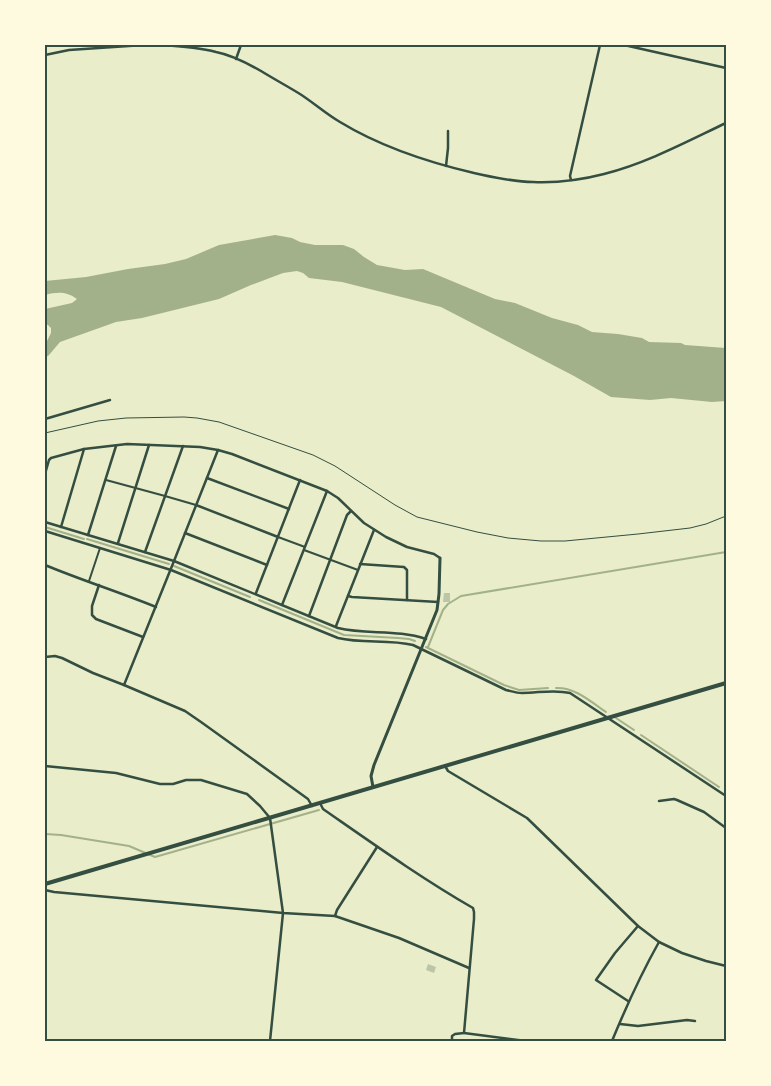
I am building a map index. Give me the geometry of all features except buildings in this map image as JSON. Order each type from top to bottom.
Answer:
[{"type":"main road","points":[[45,884],[726,683]]},
{"type":"street","points":[[45,55],[70,50],[144,45]]},
{"type":"street","points":[[160,45],[217,52],[236,59],[300,94],[341,123],[372,140],[446,166],[517,181],[571,180],[605,174],[664,152],[726,123]]},
{"type":"street","points":[[236,59],[241,45]]},
{"type":"street","points":[[571,180],[570,176],[600,45]]},
{"type":"street","points":[[624,45],[726,68]]},
{"type":"street","points":[[446,166],[448,131]]},
{"type":"street","points":[[45,419],[110,400]]},
{"type":"street","points":[[118,544],[149,444]]},
{"type":"street","points":[[45,474],[51,458],[84,449],[116,445],[149,444],[218,450],[326,491],[338,498],[374,530],[391,540],[407,547],[434,554],[440,558],[438,602],[434,616],[374,765],[371,776],[373,787]]},
{"type":"street","points":[[88,535],[116,445]]},
{"type":"street","points":[[145,552],[183,446]]},
{"type":"street","points":[[61,527],[84,449]]},
{"type":"street","points":[[124,685],[218,450]]},
{"type":"street","points":[[207,478],[289,509]]},
{"type":"street","points":[[106,480],[196,505],[358,570]]},
{"type":"street","points":[[256,594],[300,480]]},
{"type":"street","points":[[282,605],[326,491]]},
{"type":"street","points":[[309,616],[347,515],[351,511]]},
{"type":"street","points":[[45,522],[174,561],[336,627],[351,631],[408,634],[426,639]]},
{"type":"street","points":[[336,627],[374,530]]},
{"type":"street","points":[[45,531],[171,570],[338,638],[350,641],[407,644],[506,690],[522,693],[552,691],[570,693],[726,796]]},
{"type":"street","points":[[185,533],[267,565]]},
{"type":"street","points":[[89,581],[100,548]]},
{"type":"street","points":[[360,564],[404,567],[407,570],[406,600]]},
{"type":"street","points":[[45,565],[156,607]]},
{"type":"street","points":[[99,585],[92,606],[92,615],[96,619],[144,637]]},
{"type":"street","points":[[348,596],[438,602]]},
{"type":"street","points":[[45,657],[55,656],[62,658],[92,673],[189,714],[308,799],[312,806]]},
{"type":"street","points":[[45,766],[116,774],[160,784],[201,780],[247,794],[270,818],[283,913],[270,1041]]},
{"type":"street","points":[[445,766],[448,771],[527,818],[638,926],[659,942],[682,953],[726,966]]},
{"type":"street","points":[[659,801],[678,800],[704,812],[726,828]]},
{"type":"street","points":[[320,803],[323,809],[377,847],[473,908],[474,919],[464,1033]]},
{"type":"street","points":[[335,916],[377,847]]},
{"type":"street","points":[[45,890],[283,913],[335,916],[400,938],[469,968]]},
{"type":"street","points":[[629,1001],[596,980],[615,953],[638,926]]},
{"type":"street","points":[[612,1041],[642,972],[659,942]]},
{"type":"street","points":[[620,1024],[638,1026],[687,1020],[696,1021]]},
{"type":"street","points":[[452,1041],[452,1036],[455,1034],[464,1033],[525,1041]]},
{"type":"path","points":[[45,433],[98,421],[126,418],[184,417],[219,422],[313,455],[335,466],[394,505],[417,517],[508,538],[564,541],[638,534],[690,528],[726,516]]},
{"type":"shaded area","points":[[275,235],[315,245],[343,245],[354,249],[377,265],[405,270],[423,269],[495,299],[515,303],[552,318],[578,325],[592,332],[642,338],[649,342],[726,348],[726,401],[712,402],[671,398],[650,400],[611,397],[441,307],[342,282],[309,278],[297,271],[283,273],[219,299],[142,318],[116,322],[60,342],[45,358],[45,345],[51,333],[51,328],[45,324],[45,309],[72,303],[77,299],[61,293],[45,295],[45,281],[86,277],[165,264],[186,259],[219,245]]},
{"type":"waterway","points":[[45,527],[84,539]]},
{"type":"waterway","points":[[87,539],[169,564]]},
{"type":"waterway","points":[[428,647],[443,610],[448,604],[461,596],[726,552]]},
{"type":"waterway","points":[[174,566],[250,597]]},
{"type":"waterway","points":[[259,600],[344,635],[398,638],[415,641]]},
{"type":"waterway","points":[[426,647],[504,685],[519,690],[548,688]]},
{"type":"waterway","points":[[556,688],[570,690],[606,712]]},
{"type":"waterway","points":[[616,718],[634,730]]},
{"type":"waterway","points":[[641,735],[719,787]]},
{"type":"waterway","points":[[45,834],[129,846],[155,857],[319,810]]}]
